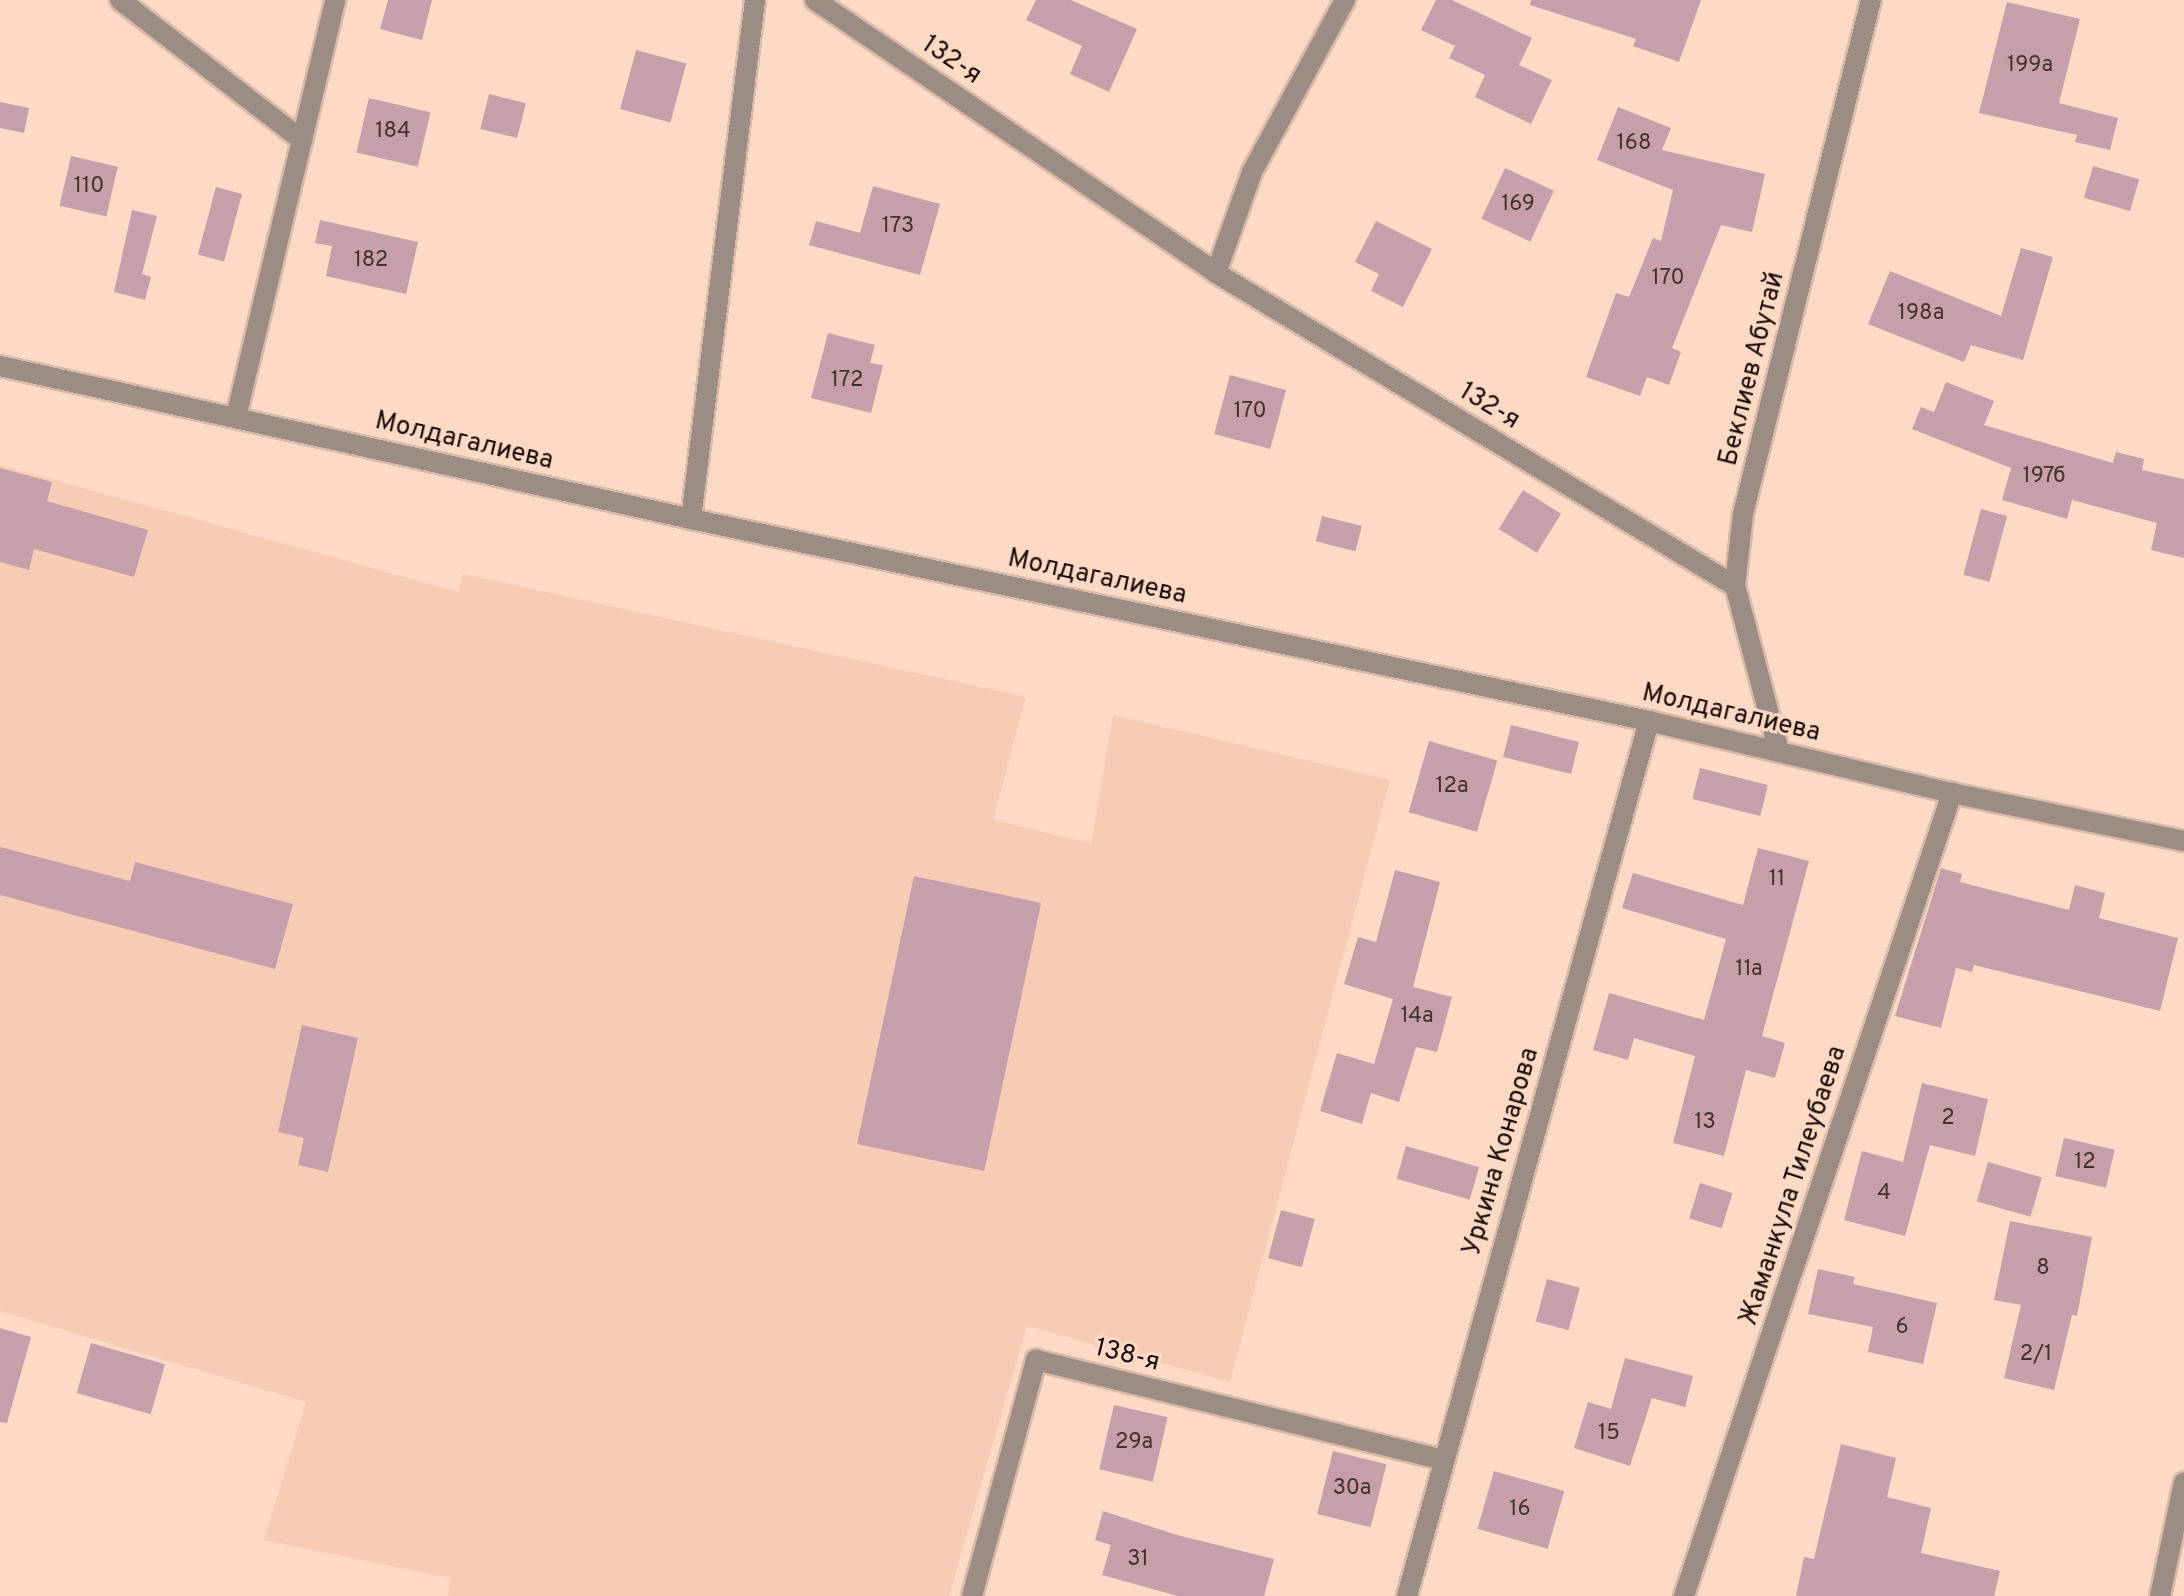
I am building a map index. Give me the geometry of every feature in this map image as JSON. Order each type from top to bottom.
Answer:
[{"type":"street","points":[[120,0],[302,140]]},
{"type":"street","points":[[236,417],[335,0]]},
{"type":"street","points":[[691,519],[755,0]]},
{"type":"street","name":"132-я","points":[[815,0],[1216,273],[1735,586]]},
{"type":"street","points":[[1216,273],[1252,172],[1345,0]]},
{"type":"street","name":"Беклиев Абутай","points":[[1779,752],[1735,586],[1743,514],[1871,0]]},
{"type":"street","name":"Молдагалиева","points":[[0,366],[691,519],[1649,721],[1952,793],[2184,841]]},
{"type":"street","name":"Уркина Конарова","points":[[1407,1596],[1649,721]]},
{"type":"street","name":"Жаманкула Тилеубаева","points":[[1684,1596],[1952,793]]},
{"type":"street","name":"138-я","points":[[972,1596],[1036,1360],[1443,1460]]},
{"type":"street","points":[[2160,1596],[2184,1482]]},
{"type":"shaded area","points":[[0,465],[458,592],[463,574],[1026,697],[993,820],[1091,843],[1113,715],[1390,780],[1230,1382],[1027,1326],[949,1596],[448,1596],[450,1578],[264,1540],[306,1402],[0,1311]]},
{"type":"building","points":[[388,0],[432,0],[422,40],[380,29]]},
{"type":"building","points":[[1036,0],[1071,0],[1137,29],[1109,92],[1070,74],[1082,46],[1026,20]]},
{"type":"building","points":[[1436,0],[1452,0],[1532,38],[1519,65],[1552,80],[1531,124],[1475,97],[1485,75],[1449,58],[1455,46],[1421,30]]},
{"type":"building","points":[[1531,0],[1701,0],[1679,62],[1633,46],[1636,39],[1530,5]]},
{"type":"building","points":[[2007,2],[2080,19],[2059,103],[2118,118],[2110,150],[2075,142],[2077,135],[1979,113]]},
{"type":"building","points":[[636,50],[686,63],[670,122],[620,109]]},
{"type":"building","points":[[489,94],[526,103],[517,138],[480,129]]},
{"type":"building","points":[[369,98],[430,112],[418,167],[356,153]]},
{"type":"building","points":[[0,102],[29,108],[24,133],[0,128]]},
{"type":"building","points":[[1618,107],[1671,128],[1662,150],[1765,174],[1752,232],[1721,225],[1672,348],[1681,352],[1669,385],[1647,377],[1640,396],[1586,377],[1616,293],[1629,297],[1653,238],[1661,241],[1673,190],[1597,160]]},
{"type":"building","points":[[71,156],[118,167],[106,216],[60,206]]},
{"type":"building","points":[[2093,166],[2139,179],[2130,211],[2084,198]]},
{"type":"building","points":[[1505,168],[1554,191],[1530,242],[1481,219]]},
{"type":"building","points":[[873,186],[940,204],[920,275],[809,245],[816,221],[860,233]]},
{"type":"building","points":[[216,187],[242,194],[224,262],[198,255]]},
{"type":"building","points":[[132,210],[157,216],[142,274],[151,277],[145,300],[114,292]]},
{"type":"building","points":[[320,220],[418,242],[406,294],[326,276],[332,246],[315,243]]},
{"type":"building","points":[[1376,221],[1432,249],[1403,307],[1371,291],[1379,274],[1355,262]]},
{"type":"building","points":[[2021,248],[2053,257],[2023,360],[1971,345],[1964,362],[1868,324],[1890,271],[2001,316]]},
{"type":"building","points":[[828,333],[875,345],[870,363],[883,365],[871,413],[811,398]]},
{"type":"building","points":[[1230,375],[1286,390],[1270,449],[1214,434]]},
{"type":"building","points":[[1946,382],[1994,401],[1984,425],[2113,463],[2116,452],[2144,459],[2142,470],[2184,479],[2184,558],[2151,550],[2157,523],[2072,500],[2067,519],[2002,500],[2011,468],[1912,429],[1921,407],[1934,412]]},
{"type":"building","points":[[0,468],[52,482],[47,501],[148,530],[134,577],[34,549],[29,570],[0,562]]},
{"type":"building","points":[[1523,490],[1561,514],[1537,553],[1499,529]]},
{"type":"building","points":[[1981,509],[2007,516],[1989,582],[1963,575]]},
{"type":"building","points":[[1322,516],[1362,526],[1355,551],[1316,541]]},
{"type":"building","points":[[1511,725],[1579,742],[1571,774],[1503,757]]},
{"type":"building","points":[[1429,741],[1497,761],[1477,832],[1409,812]]},
{"type":"building","points":[[1700,768],[1768,785],[1760,816],[1692,799]]},
{"type":"building","points":[[0,847],[130,881],[135,862],[293,904],[275,969],[0,895]]},
{"type":"building","points":[[1758,848],[1809,861],[1762,1036],[1785,1043],[1775,1078],[1746,1070],[1724,1156],[1673,1143],[1695,1056],[1634,1038],[1628,1060],[1593,1050],[1609,993],[1704,1020],[1726,939],[1622,908],[1633,873],[1743,905]]},
{"type":"building","points":[[1941,868],[1962,874],[1960,882],[2069,910],[2075,885],[2105,893],[2099,918],[2178,938],[2160,1011],[1974,965],[1972,972],[1956,968],[1941,1028],[1895,1016]]},
{"type":"building","points":[[1395,870],[1440,882],[1413,987],[1452,997],[1437,1052],[1416,1047],[1399,1102],[1371,1093],[1362,1124],[1320,1111],[1337,1053],[1374,1064],[1393,999],[1344,984],[1358,937],[1376,942]]},
{"type":"building","points":[[914,876],[1041,903],[984,1171],[857,1144]]},
{"type":"building","points":[[302,1025],[358,1038],[328,1172],[298,1165],[304,1138],[278,1132]]},
{"type":"building","points":[[1922,1083],[1988,1099],[1975,1156],[1930,1145],[1905,1236],[1844,1220],[1862,1151],[1903,1162]]},
{"type":"building","points":[[2064,1138],[2115,1150],[2106,1188],[2055,1176]]},
{"type":"building","points":[[1406,1146],[1479,1167],[1470,1200],[1397,1179]]},
{"type":"building","points":[[1988,1162],[2042,1177],[2031,1217],[1977,1201]]},
{"type":"building","points":[[1700,1183],[1733,1193],[1722,1228],[1689,1218]]},
{"type":"building","points":[[1281,1210],[1315,1219],[1302,1267],[1268,1258]]},
{"type":"building","points":[[2010,1221],[2092,1237],[2077,1316],[2072,1315],[2054,1390],[2004,1378],[2021,1305],[1994,1300]]},
{"type":"building","points":[[1818,1269],[1855,1277],[1853,1284],[1937,1303],[1923,1364],[1868,1352],[1873,1327],[1808,1314]]},
{"type":"building","points":[[1547,1279],[1580,1288],[1568,1330],[1536,1322]]},
{"type":"building","points":[[0,1328],[31,1337],[7,1423],[0,1422]]},
{"type":"building","points":[[91,1343],[165,1364],[151,1414],[77,1393]]},
{"type":"building","points":[[1625,1358],[1693,1376],[1685,1407],[1652,1398],[1630,1466],[1574,1448],[1588,1402],[1611,1409]]},
{"type":"building","points":[[1114,1405],[1168,1417],[1153,1482],[1099,1469]]},
{"type":"building","points":[[1841,1444],[1896,1458],[1887,1497],[1931,1508],[1921,1553],[2000,1571],[1994,1596],[1796,1596],[1804,1557],[1814,1559]]},
{"type":"building","points":[[1333,1451],[1386,1464],[1371,1527],[1317,1514]]},
{"type":"building","points":[[1494,1471],[1564,1491],[1548,1549],[1477,1529]]},
{"type":"building","points":[[1103,1511],[1177,1535],[1274,1559],[1264,1596],[1178,1596],[1102,1575],[1111,1545],[1095,1540]]}]
